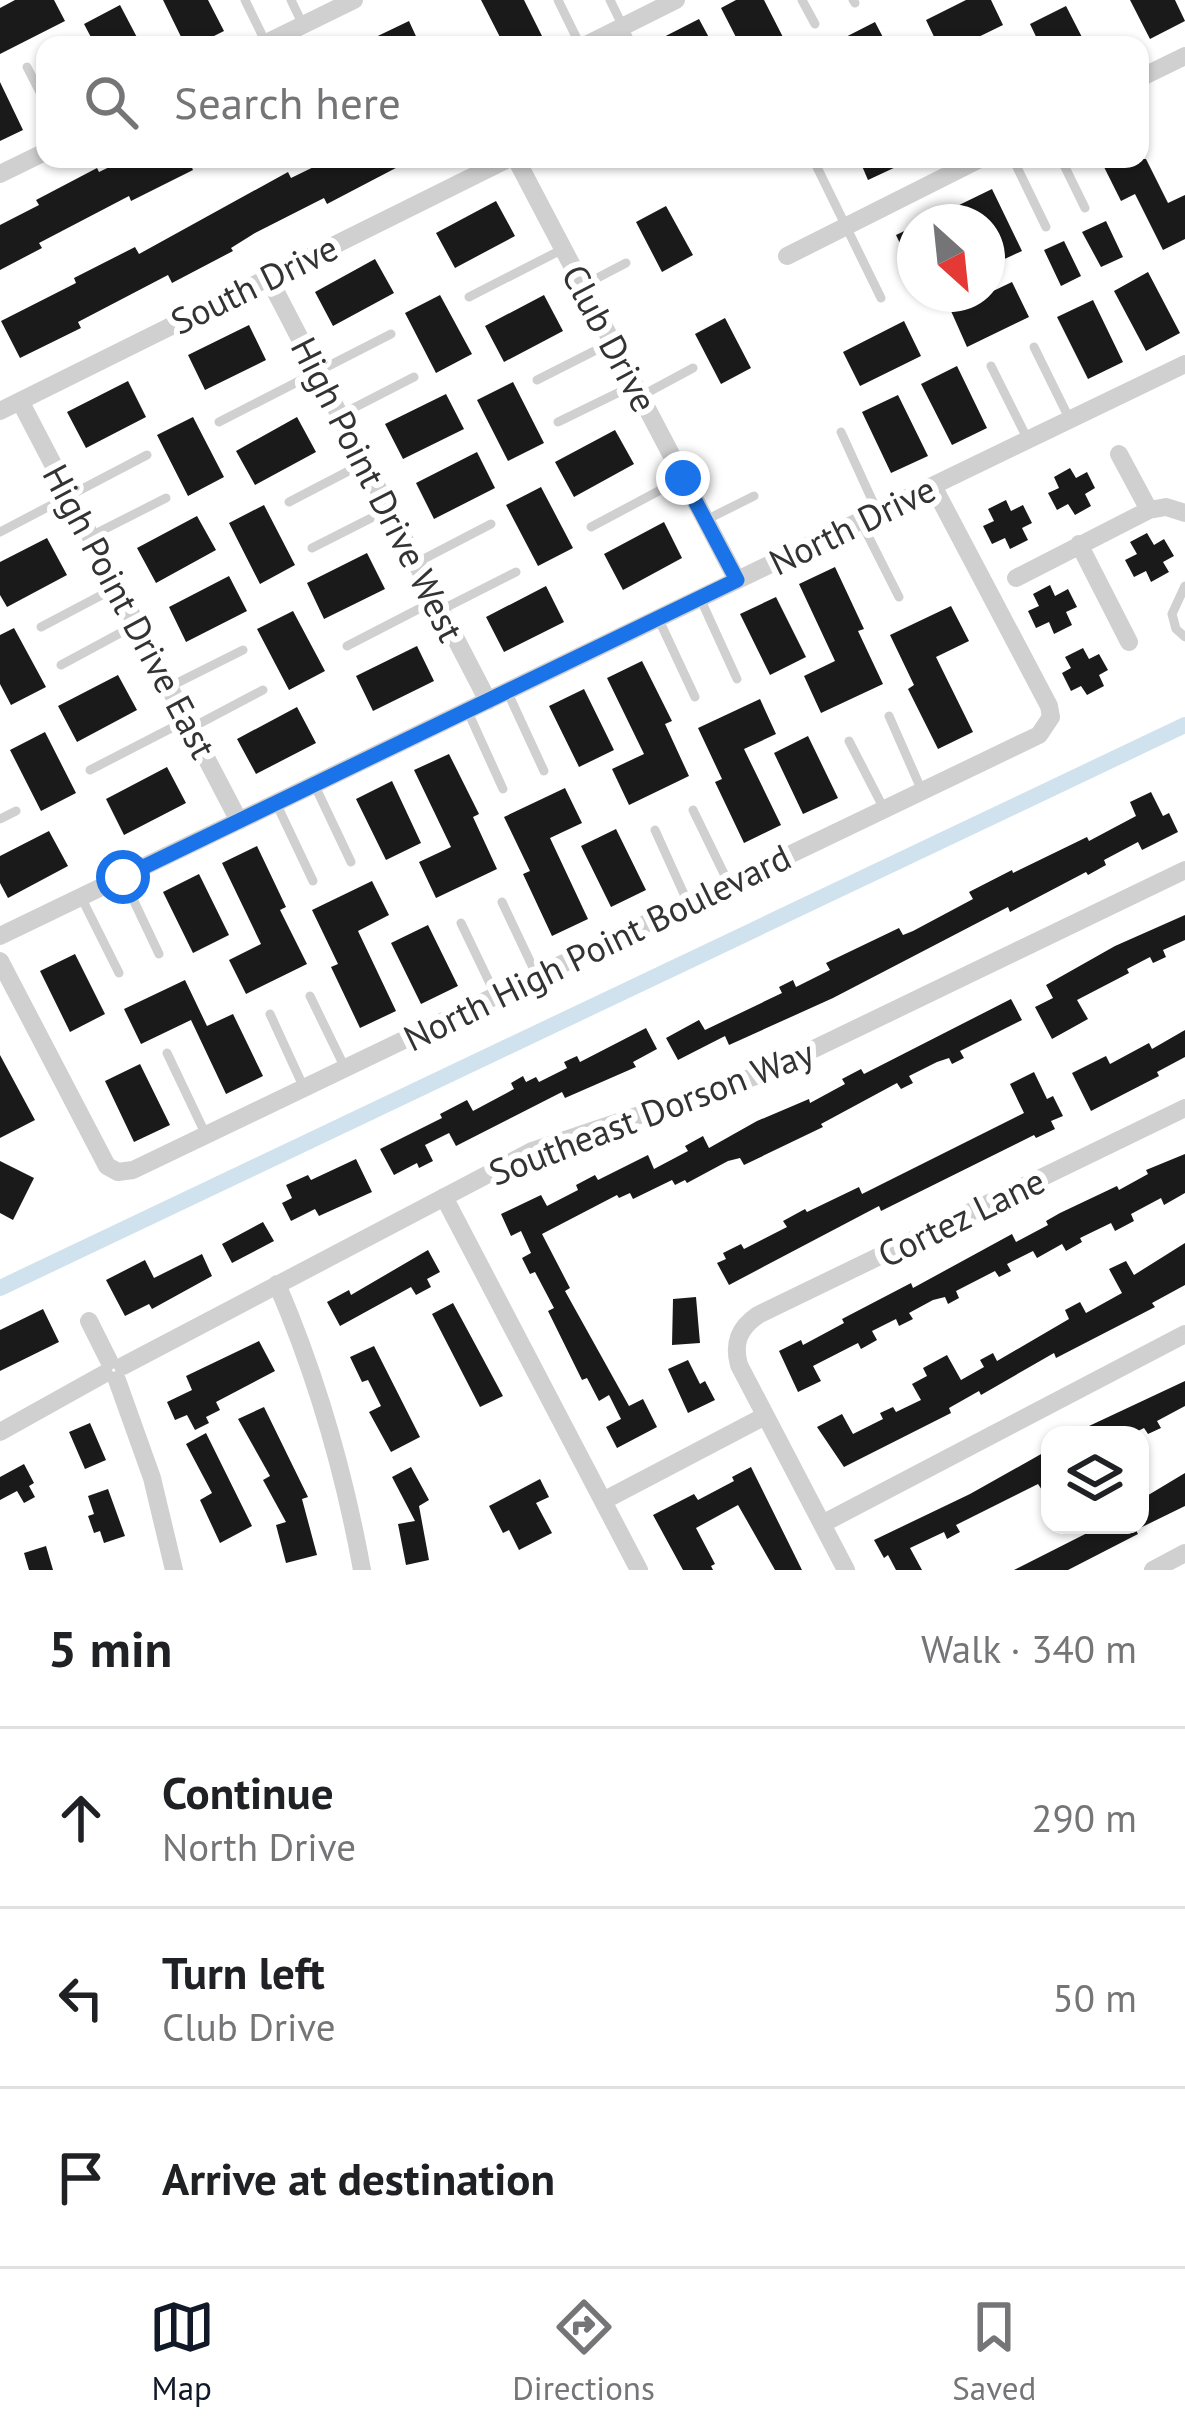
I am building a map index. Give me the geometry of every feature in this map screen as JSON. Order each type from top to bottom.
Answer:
[{"type":"street","points":[[280,36],[354,0]]},
{"type":"street","points":[[628,36],[676,0]]},
{"type":"street","points":[[1149,74],[1185,56]]},
{"type":"street","points":[[0,174],[36,156]]},
{"type":"street","name":"South Drive","points":[[0,411],[493,168]]},
{"type":"street","name":"Club Drive","points":[[517,168],[737,580]]},
{"type":"street","points":[[788,256],[962,168]]},
{"type":"street","name":"High Point Drive West","points":[[268,277],[488,701]]},
{"type":"street","name":"North Drive","points":[[0,936],[1185,364]]},
{"type":"street","name":"High Point Drive East","points":[[20,401],[239,821]]},
{"type":"street","points":[[1119,454],[1149,510]]},
{"type":"street","name":"North High Point Boulevard","points":[[0,961],[107,1166],[118,1172],[133,1170],[1040,735],[1052,717],[1049,706],[933,486]]},
{"type":"street","points":[[1016,578],[1149,510],[1166,507],[1185,513]]},
{"type":"street","points":[[1079,544],[1129,642]]},
{"type":"street","name":"Southeast Dorson Way","points":[[0,1432],[543,1146],[762,1074],[1185,870]]},
{"type":"street","name":"Cortez Lane","points":[[765,1416],[739,1365],[737,1342],[758,1315],[1185,1108]]},
{"type":"street","points":[[444,1197],[639,1570]]},
{"type":"street","points":[[277,1284],[317,1385],[362,1570]]},
{"type":"street","points":[[89,1322],[113,1370],[152,1478],[174,1570]]},
{"type":"street","points":[[822,1524],[1185,1334]]},
{"type":"street","points":[[603,1501],[765,1416],[846,1570]]},
{"type":"street","points":[[1154,1570],[1185,1553]]},
{"type":"lane","points":[[245,0],[261,36]]},
{"type":"lane","points":[[291,0],[303,25]]},
{"type":"lane","points":[[558,0],[578,36]]},
{"type":"lane","points":[[610,0],[628,36]]},
{"type":"lane","points":[[802,0],[814,24]]},
{"type":"lane","points":[[27,67],[36,84]]},
{"type":"lane","points":[[817,168],[881,298]]},
{"type":"lane","points":[[1016,168],[1046,227]]},
{"type":"lane","points":[[1065,168],[1085,208]]},
{"type":"lane","points":[[469,297],[563,249]]},
{"type":"lane","points":[[583,286],[626,263]]},
{"type":"lane","points":[[219,422],[391,334]]},
{"type":"lane","points":[[537,380],[612,342]]},
{"type":"lane","points":[[1034,347],[1070,420]]},
{"type":"lane","points":[[991,365],[1028,440]]},
{"type":"lane","points":[[558,422],[693,368]]},
{"type":"lane","points":[[340,415],[414,376]]},
{"type":"lane","points":[[841,433],[899,597]]},
{"type":"lane","points":[[0,532],[147,455]]},
{"type":"lane","points":[[289,502],[364,463]]},
{"type":"lane","points":[[591,527],[683,478]]},
{"type":"lane","points":[[706,520],[754,496]]},
{"type":"lane","points":[[91,536],[166,498]]},
{"type":"lane","points":[[312,548],[388,509]]},
{"type":"lane","points":[[416,562],[491,524]]},
{"type":"lane","points":[[347,646],[516,572]]},
{"type":"lane","points":[[1185,586],[1172,614],[1176,629],[1185,637]]},
{"type":"lane","points":[[41,627],[117,587]]},
{"type":"lane","points":[[700,598],[737,680]]},
{"type":"lane","points":[[658,618],[695,697]]},
{"type":"lane","points":[[61,665],[136,624]]},
{"type":"lane","points":[[169,687],[243,650]]},
{"type":"lane","points":[[90,770],[263,690]]},
{"type":"lane","points":[[507,692],[544,771]]},
{"type":"lane","points":[[467,711],[503,788]]},
{"type":"lane","points":[[889,716],[922,791]]},
{"type":"lane","points":[[849,741],[884,809]]},
{"type":"lane","points":[[314,785],[351,862]]},
{"type":"lane","points":[[276,803],[313,880]]},
{"type":"lane","points":[[693,810],[729,884]]},
{"type":"lane","points":[[0,819],[16,811]]},
{"type":"lane","points":[[655,830],[688,903]]},
{"type":"lane","points":[[123,877],[158,954]]},
{"type":"lane","points":[[81,897],[119,973]]},
{"type":"lane","points":[[502,902],[537,976]]},
{"type":"lane","points":[[461,922],[496,996]]},
{"type":"lane","points":[[310,996],[345,1068]]},
{"type":"lane","points":[[270,1014],[304,1088]]},
{"type":"lane","points":[[167,1053],[206,1135]]},
{"type":"building","points":[[15,0],[54,0],[65,21],[0,54],[0,8]]},
{"type":"building","points":[[163,0],[208,0],[224,31],[214,36],[181,36]]},
{"type":"building","points":[[481,0],[524,0],[542,36],[499,36]]},
{"type":"building","points":[[736,0],[764,0],[782,36],[735,36],[721,8]]},
{"type":"building","points":[[966,0],[991,0],[1003,25],[980,36],[934,36],[926,20]]},
{"type":"building","points":[[1130,0],[1175,0],[1185,21],[1148,36]]},
{"type":"building","points":[[120,5],[136,36],[90,36],[84,24]]},
{"type":"building","points":[[1066,6],[1081,36],[1036,36],[1030,24]]},
{"type":"building","points":[[699,19],[708,36],[666,36]]},
{"type":"building","points":[[409,21],[416,36],[378,36]]},
{"type":"building","points":[[875,22],[882,36],[848,36]]},
{"type":"building","points":[[0,82],[23,130],[0,141]]},
{"type":"building","points":[[1149,165],[1168,203],[1185,195],[1185,239],[1163,250],[1135,194],[1121,201],[1104,168]]},
{"type":"building","points":[[97,168],[99,172],[107,168],[193,170],[131,201],[129,196],[39,243],[42,248],[0,270],[0,225],[39,205],[36,200]]},
{"type":"building","points":[[312,168],[396,168],[327,204],[324,198],[255,233],[233,251],[172,283],[168,275],[78,322],[81,328],[20,358],[1,321],[135,247],[139,254],[288,172],[291,178]]},
{"type":"building","points":[[863,168],[894,168],[868,180]]},
{"type":"building","points":[[992,189],[999,204],[961,204]]},
{"type":"building","points":[[496,201],[515,236],[455,268],[436,233]]},
{"type":"building","points":[[666,206],[693,255],[662,272],[636,222]]},
{"type":"building","points":[[1005,216],[1022,251],[1005,259]]},
{"type":"building","points":[[1106,221],[1123,257],[1101,267],[1082,232]]},
{"type":"building","points":[[1064,241],[1081,276],[1061,286],[1044,250]]},
{"type":"building","points":[[375,259],[394,293],[333,326],[315,292]]},
{"type":"building","points":[[1148,272],[1180,333],[1146,351],[1114,291]]},
{"type":"building","points":[[1012,282],[1029,317],[967,347],[951,312],[1005,312],[1005,285]]},
{"type":"building","points":[[440,295],[472,354],[436,373],[405,313]]},
{"type":"building","points":[[544,295],[563,331],[504,362],[485,326]]},
{"type":"building","points":[[1093,300],[1123,362],[1088,379],[1057,317]]},
{"type":"building","points":[[725,318],[751,368],[721,384],[695,334]]},
{"type":"building","points":[[904,321],[921,356],[860,386],[843,352]]},
{"type":"building","points":[[249,325],[266,360],[205,390],[188,355]]},
{"type":"building","points":[[957,366],[987,428],[952,445],[921,384]]},
{"type":"building","points":[[128,381],[146,417],[86,448],[67,412]]},
{"type":"building","points":[[513,382],[544,443],[508,461],[477,400]]},
{"type":"building","points":[[446,394],[464,429],[403,459],[385,424]]},
{"type":"building","points":[[898,395],[928,456],[891,473],[862,412]]},
{"type":"building","points":[[193,417],[224,477],[188,496],[157,435]]},
{"type":"building","points":[[297,417],[316,452],[255,485],[236,451]]},
{"type":"building","points":[[615,430],[634,464],[574,497],[555,462]]},
{"type":"building","points":[[477,452],[495,488],[434,519],[416,483]]},
{"type":"building","points":[[1070,468],[1076,478],[1087,472],[1095,488],[1085,494],[1091,506],[1075,515],[1068,504],[1057,510],[1048,493],[1059,488],[1054,477]]},
{"type":"building","points":[[541,487],[573,548],[538,566],[506,505]]},
{"type":"building","points":[[1006,500],[1011,511],[1023,505],[1032,523],[1022,528],[1028,540],[1010,549],[1005,538],[992,544],[983,526],[994,521],[988,509]]},
{"type":"building","points":[[264,505],[295,565],[260,584],[229,523]]},
{"type":"building","points":[[197,516],[216,550],[156,583],[137,548]]},
{"type":"building","points":[[664,522],[682,558],[623,590],[604,554]]},
{"type":"building","points":[[1147,533],[1154,545],[1164,539],[1174,556],[1163,562],[1169,572],[1151,582],[1146,571],[1134,577],[1125,560],[1137,554],[1130,542]]},
{"type":"building","points":[[47,538],[67,575],[7,607],[0,595],[0,562]]},
{"type":"building","points":[[367,553],[385,589],[324,619],[307,583]]},
{"type":"building","points":[[835,567],[883,684],[821,713],[804,676],[835,661],[799,584]]},
{"type":"building","points":[[229,576],[247,611],[186,642],[169,607]]},
{"type":"building","points":[[1050,585],[1055,596],[1068,589],[1077,607],[1066,612],[1072,625],[1054,634],[1049,622],[1036,628],[1028,611],[1039,606],[1033,594]]},
{"type":"building","points":[[546,586],[564,622],[504,652],[486,617]]},
{"type":"building","points":[[776,597],[806,657],[770,675],[740,614]]},
{"type":"building","points":[[951,606],[969,641],[936,657],[973,732],[938,749],[908,689],[914,685],[890,635]]},
{"type":"building","points":[[293,611],[325,671],[289,690],[257,629]]},
{"type":"building","points":[[14,628],[46,687],[11,705],[0,684],[0,635]]},
{"type":"building","points":[[417,646],[434,681],[373,711],[356,676]]},
{"type":"building","points":[[1083,648],[1089,659],[1099,654],[1108,670],[1099,675],[1104,686],[1087,695],[1081,686],[1071,691],[1062,673],[1071,668],[1065,657]]},
{"type":"building","points":[[642,661],[672,721],[665,724],[689,776],[629,805],[612,769],[644,754],[607,678]]},
{"type":"building","points":[[118,675],[137,710],[77,742],[58,706]]},
{"type":"building","points":[[584,689],[614,750],[579,767],[549,706]]},
{"type":"building","points":[[760,699],[776,734],[744,749],[781,825],[744,843],[715,782],[722,779],[698,728]]},
{"type":"building","points":[[297,707],[316,743],[256,774],[237,739]]},
{"type":"building","points":[[45,732],[76,793],[41,811],[10,750]]},
{"type":"building","points":[[808,736],[838,798],[803,814],[774,753]]},
{"type":"building","points":[[449,754],[479,814],[473,817],[497,869],[436,898],[419,862],[451,847],[414,770]]},
{"type":"building","points":[[167,767],[186,803],[124,835],[106,799]]},
{"type":"building","points":[[392,781],[421,843],[386,860],[356,799]]},
{"type":"building","points":[[565,788],[582,823],[550,838],[588,919],[552,936],[523,874],[530,871],[504,817]]},
{"type":"building","points":[[1151,792],[1178,832],[1142,850],[1138,842],[1104,860],[1106,865],[1088,875],[1010,912],[1008,907],[833,998],[729,1045],[725,1036],[678,1060],[666,1038],[699,1020],[705,1030],[782,993],[779,987],[793,980],[796,987],[830,970],[826,963],[899,928],[903,935],[913,931],[973,899],[969,892],[1136,816],[1130,802]]},
{"type":"building","points":[[616,829],[646,890],[611,907],[581,846]]},
{"type":"building","points":[[49,831],[68,866],[8,898],[0,883],[0,856]]},
{"type":"building","points":[[257,846],[286,907],[280,910],[307,964],[246,994],[229,960],[261,944],[222,863]]},
{"type":"building","points":[[199,874],[229,935],[193,953],[163,892]]},
{"type":"building","points":[[372,881],[389,915],[358,931],[396,1011],[360,1028],[331,967],[338,964],[312,910]]},
{"type":"building","points":[[1185,915],[1185,940],[1163,950],[1166,957],[1153,963],[1150,957],[1077,1000],[1088,1019],[1052,1039],[1035,1007],[1053,998],[1046,985],[1115,946]]},
{"type":"building","points":[[428,925],[458,986],[421,1004],[391,943]]},
{"type":"building","points":[[75,954],[105,1014],[70,1032],[40,971]]},
{"type":"building","points":[[185,980],[207,1026],[233,1014],[263,1076],[226,1094],[191,1020],[141,1044],[124,1009]]},
{"type":"building","points":[[1011,999],[1022,1020],[960,1051],[964,1058],[952,1064],[949,1058],[937,1062],[909,1076],[913,1083],[901,1089],[897,1083],[821,1124],[823,1127],[744,1165],[740,1158],[687,1183],[675,1185],[672,1180],[633,1199],[630,1193],[617,1195],[542,1234],[570,1288],[565,1291],[629,1406],[643,1399],[657,1427],[617,1448],[606,1427],[621,1419],[609,1395],[599,1401],[587,1378],[582,1380],[548,1311],[554,1308],[522,1258],[531,1253],[521,1231],[511,1236],[501,1214],[541,1195],[547,1206],[595,1175],[598,1180],[648,1155],[654,1169],[688,1151],[685,1146],[703,1136],[709,1148],[757,1121],[809,1099],[810,1103],[845,1084],[842,1079],[861,1069],[864,1074]]},
{"type":"building","points":[[646,1028],[657,1049],[633,1062],[636,1067],[565,1098],[562,1092],[456,1146],[449,1133],[425,1145],[433,1161],[419,1168],[417,1163],[394,1175],[380,1149],[467,1100],[473,1111],[514,1089],[511,1083],[523,1076],[526,1082],[536,1077],[539,1082],[567,1068],[564,1062],[577,1056],[580,1062]]},
{"type":"building","points":[[1185,1030],[1185,1057],[1091,1111],[1072,1073],[1106,1056],[1110,1064],[1149,1043],[1152,1049]]},
{"type":"building","points":[[0,1055],[35,1120],[0,1138]]},
{"type":"building","points":[[140,1064],[170,1125],[134,1142],[105,1081]]},
{"type":"building","points":[[1034,1072],[1047,1099],[1053,1096],[1063,1116],[1051,1121],[1055,1129],[881,1211],[879,1206],[729,1285],[717,1263],[726,1259],[723,1253],[741,1244],[744,1249],[787,1227],[783,1221],[805,1209],[859,1187],[862,1194],[1024,1113],[1010,1084]]},
{"type":"building","points":[[1185,1154],[1185,1193],[1164,1205],[1161,1198],[1131,1214],[1134,1221],[1115,1231],[1111,1223],[1080,1238],[1082,1242],[1066,1251],[1062,1244],[1037,1258],[1033,1251],[1007,1264],[1011,1271],[999,1277],[995,1271],[956,1291],[959,1298],[948,1304],[945,1297],[933,1300],[909,1313],[913,1319],[899,1326],[896,1319],[872,1331],[877,1340],[861,1349],[858,1343],[813,1366],[821,1381],[798,1392],[779,1351],[801,1340],[803,1345],[844,1323],[842,1319],[911,1283],[913,1288],[1012,1234],[1016,1242],[1060,1213],[1117,1186],[1119,1190],[1148,1174],[1146,1170]]},
{"type":"building","points":[[356,1159],[372,1192],[319,1216],[315,1209],[291,1221],[282,1203],[292,1198],[286,1185],[308,1175],[311,1180]]},
{"type":"building","points":[[0,1161],[34,1178],[13,1220],[0,1213]]},
{"type":"building","points":[[263,1222],[274,1241],[232,1263],[222,1244]]},
{"type":"building","points":[[1185,1243],[1185,1285],[1152,1303],[1155,1307],[1056,1358],[1054,1353],[981,1395],[979,1391],[949,1408],[951,1413],[844,1467],[817,1427],[842,1414],[853,1434],[883,1419],[880,1413],[893,1407],[896,1412],[921,1400],[912,1384],[927,1376],[923,1368],[947,1355],[961,1380],[984,1367],[980,1360],[993,1353],[997,1361],[1069,1319],[1065,1310],[1080,1302],[1086,1313],[1122,1293],[1109,1269],[1126,1261],[1134,1275]]},
{"type":"building","points":[[428,1250],[440,1272],[427,1279],[431,1287],[416,1295],[411,1287],[340,1326],[327,1302],[349,1290],[351,1295]]},
{"type":"building","points":[[202,1254],[212,1276],[152,1309],[149,1304],[125,1316],[106,1280],[145,1260],[154,1278]]},
{"type":"building","points":[[696,1297],[700,1343],[672,1345],[673,1299]]},
{"type":"building","points":[[453,1303],[503,1396],[480,1407],[432,1314]]},
{"type":"building","points":[[43,1309],[59,1342],[0,1371],[0,1330]]},
{"type":"building","points":[[259,1341],[275,1371],[216,1402],[220,1410],[195,1430],[187,1415],[175,1420],[167,1402],[192,1390],[186,1376]]},
{"type":"building","points":[[374,1346],[420,1437],[391,1452],[369,1412],[381,1406],[350,1357]]},
{"type":"building","points":[[688,1360],[715,1400],[688,1413],[668,1369]]},
{"type":"building","points":[[1185,1381],[1185,1406],[1157,1421],[1161,1428],[1149,1434],[1149,1426],[1089,1426]]},
{"type":"building","points":[[264,1407],[308,1497],[302,1499],[317,1555],[286,1563],[276,1525],[286,1522],[263,1480],[270,1476],[238,1419]]},
{"type":"building","points":[[90,1423],[106,1460],[85,1469],[69,1432]]},
{"type":"building","points":[[206,1433],[252,1526],[220,1543],[200,1500],[212,1493],[186,1444]]},
{"type":"building","points":[[1041,1454],[1041,1488],[1038,1484],[956,1525],[960,1532],[947,1539],[944,1532],[910,1548],[922,1570],[896,1570],[888,1555],[884,1558],[874,1540]]},
{"type":"building","points":[[24,1464],[35,1497],[24,1503],[17,1491],[0,1500],[0,1477]]},
{"type":"building","points":[[411,1467],[429,1500],[419,1506],[429,1560],[406,1565],[398,1524],[415,1521],[392,1477]]},
{"type":"building","points":[[751,1467],[802,1570],[775,1570],[738,1505],[696,1528],[715,1564],[713,1570],[683,1570],[653,1515],[694,1494],[698,1500]]},
{"type":"building","points":[[1185,1473],[1185,1506],[1149,1524],[1149,1495]]},
{"type":"building","points":[[540,1479],[549,1497],[536,1503],[552,1533],[519,1550],[509,1530],[503,1533],[489,1506]]},
{"type":"building","points":[[108,1489],[125,1536],[104,1543],[88,1516],[94,1514],[88,1496]]},
{"type":"building","points":[[1085,1534],[1138,1534],[1068,1570],[1014,1570]]},
{"type":"building","points":[[46,1546],[53,1570],[29,1570],[24,1553]]},
{"type":"waterway","points":[[0,1288],[1185,725]]},
{"type":"route","points":[[123,877],[737,580],[683,478]]}]
